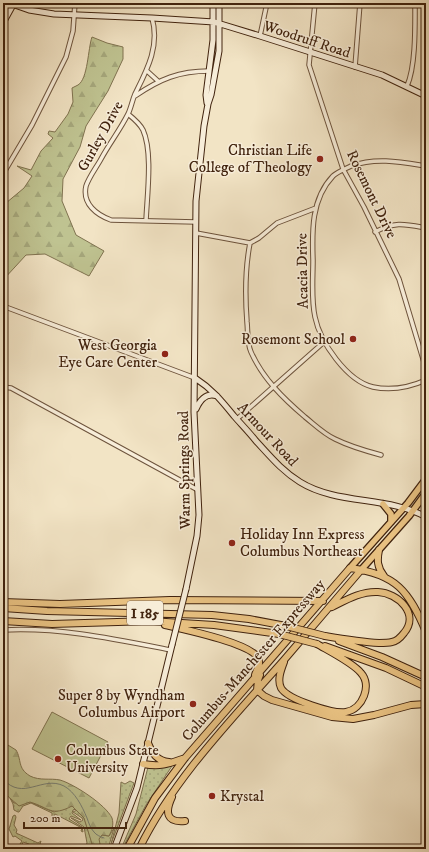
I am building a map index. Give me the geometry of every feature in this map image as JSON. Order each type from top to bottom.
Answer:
[{"type":"highway","points":[[379,550],[378,564],[380,570],[385,577],[405,593],[413,603],[426,632]]},
{"type":"highway","points":[[350,568],[373,572],[385,577]]},
{"type":"highway","name":"Columbus-Manchester Expressway","points":[[127,849],[156,798],[185,758],[323,601],[350,568]]},
{"type":"highway","name":"Columbus-Manchester Expressway","points":[[138,849],[150,826],[178,785],[257,690],[361,570]]},
{"type":"highway","points":[[325,636],[359,642],[391,643],[400,638],[406,630],[409,622],[409,613],[398,599],[378,592],[356,595],[328,608]]},
{"type":"highway","points":[[3,602],[60,604],[170,600],[323,601]]},
{"type":"highway","name":"I 185","points":[[3,608],[47,611],[212,615],[250,619],[325,636],[382,657],[426,677]]},
{"type":"highway","name":"I 185","points":[[3,621],[52,624],[150,621],[214,625],[279,634],[317,644],[386,668],[426,687]]},
{"type":"highway","points":[[150,621],[239,645],[252,651],[258,657],[259,664],[252,681]]},
{"type":"highway","points":[[284,660],[279,682],[281,688],[293,699],[335,711],[346,712],[355,708],[365,694],[365,683],[362,674],[355,667],[317,644]]},
{"type":"highway","points":[[266,665],[258,680],[257,690],[264,696],[272,700],[332,717],[353,718],[374,715],[411,705],[426,704]]},
{"type":"highway","points":[[148,743],[152,753],[157,758],[164,762],[172,762]]},
{"type":"highway","points":[[143,764],[156,766],[164,765],[185,758]]},
{"type":"highway","points":[[178,785],[169,806],[170,816],[172,820],[176,822],[185,821]]},
{"type":"main road","name":"Warm Springs Road","points":[[114,849],[131,806],[143,764],[198,536],[198,490],[194,412],[196,201],[201,150],[208,104],[219,51],[213,3]]},
{"type":"main road","name":"Warm Springs Road","points":[[208,104],[206,95],[219,3]]},
{"type":"main road","name":"Woodruff Road","points":[[12,4],[40,12],[74,16],[152,18],[216,23],[382,75],[426,96]]},
{"type":"main road","points":[[3,23],[12,4]]},
{"type":"main road","name":"Armour Road","points":[[195,378],[212,389],[274,462],[288,475],[301,483],[313,489],[331,494],[403,508],[426,517]]},
{"type":"main road","points":[[194,412],[199,402],[204,397],[213,395],[218,397]]},
{"type":"main road","name":"Columbus-Manchester Expressway","points":[[350,568],[403,508],[426,478]]},
{"type":"main road","name":"Columbus-Manchester Expressway","points":[[361,570],[413,511],[426,493]]},
{"type":"main road","points":[[383,504],[391,514],[391,522]]},
{"type":"street","points":[[3,174],[32,125],[66,57],[73,31],[75,3]]},
{"type":"street","points":[[260,36],[267,3]]},
{"type":"street","name":"Rosemont Drive","points":[[315,3],[308,65],[343,169],[399,279],[426,369]]},
{"type":"street","points":[[355,67],[360,3]]},
{"type":"street","points":[[407,86],[412,67],[415,3]]},
{"type":"street","name":"Gurley Drive","points":[[152,18],[155,28],[154,45],[147,71],[134,96],[128,114],[89,180],[86,187],[88,203],[94,211],[102,217],[111,220],[196,222]]},
{"type":"street","points":[[147,71],[158,81]]},
{"type":"street","points":[[134,96],[158,81],[191,72],[210,72]]},
{"type":"street","points":[[128,114],[143,129],[148,146],[146,221]]},
{"type":"street","name":"Acacia Drive","points":[[426,166],[401,162],[373,161],[343,169],[333,176],[323,191],[316,208],[312,229],[313,306],[319,330],[324,342],[332,354],[347,371],[372,387],[392,390],[405,388],[426,380]]},
{"type":"street","points":[[196,233],[250,243],[259,238],[277,223],[316,208]]},
{"type":"street","points":[[375,232],[387,226],[402,224],[426,228]]},
{"type":"street","points":[[250,243],[247,259],[246,284],[248,341],[251,352],[273,388],[285,400],[325,433],[335,439],[381,455]]},
{"type":"street","points":[[3,306],[195,378]]},
{"type":"street","points":[[236,419],[324,342]]},
{"type":"street","points":[[3,387],[10,388],[198,490]]},
{"type":"street","points":[[3,630],[70,631],[172,648]]},
{"type":"green space","points":[[92,37],[123,47],[123,59],[108,91],[86,126],[80,147],[63,179],[62,201],[76,235],[104,251],[89,276],[45,254],[26,255],[3,280],[3,209],[6,203],[24,188],[32,176],[17,166],[31,170],[41,151],[53,138],[48,134],[49,131],[55,132],[68,114],[73,102],[72,88],[78,85],[84,77]]},
{"type":"green space","points":[[52,712],[108,742],[89,778],[32,749]]},
{"type":"green space","points":[[3,742],[16,750],[21,767],[30,776],[66,782],[97,801],[112,818],[112,827],[109,836],[102,835],[99,839],[100,844],[95,848],[93,847],[84,818],[72,806],[55,811],[30,802],[19,806],[3,792]]},
{"type":"green space","points":[[172,766],[146,805],[121,849],[136,814],[148,767]]},
{"type":"green space","points":[[130,781],[134,783],[111,844],[119,813],[121,782],[125,784]]},
{"type":"green space","points":[[10,798],[14,803],[30,802],[54,812],[72,806],[76,809],[73,810],[72,813],[81,820],[71,816],[69,819],[82,827],[83,832],[81,831],[82,828],[55,814],[52,816],[52,813],[31,803],[23,806],[18,812],[14,810]]},
{"type":"green space","points":[[77,810],[84,818],[93,846],[102,835],[109,836],[114,828],[108,849],[87,849],[85,847],[87,843],[84,827],[71,818],[80,822],[83,820],[73,812]]},
{"type":"green space","points":[[15,815],[16,817],[14,825],[17,830],[16,833],[38,843],[41,841],[40,844],[50,849],[37,849],[23,842],[22,845],[20,844],[22,841],[15,836],[13,837],[9,829],[13,816]]},
{"type":"waterway","points":[[3,779],[10,785],[18,788],[56,783],[64,786],[72,792],[78,800],[95,833],[104,838]]},
{"type":"place","name":"Christian Life College of Theology","points":[[320,159]]},
{"type":"place","name":"Rosemont School","points":[[353,339]]},
{"type":"place","name":"West Georgia Eye Care Center","points":[[165,354]]},
{"type":"place","name":"Holiday Inn Express Columbus Northeast","points":[[232,543]]},
{"type":"place","name":"Super 8 by Wyndham Columbus Airport","points":[[193,704]]},
{"type":"place","name":"Columbus State University","points":[[58,759]]},
{"type":"place","name":"Krystal","points":[[212,796]]}]
